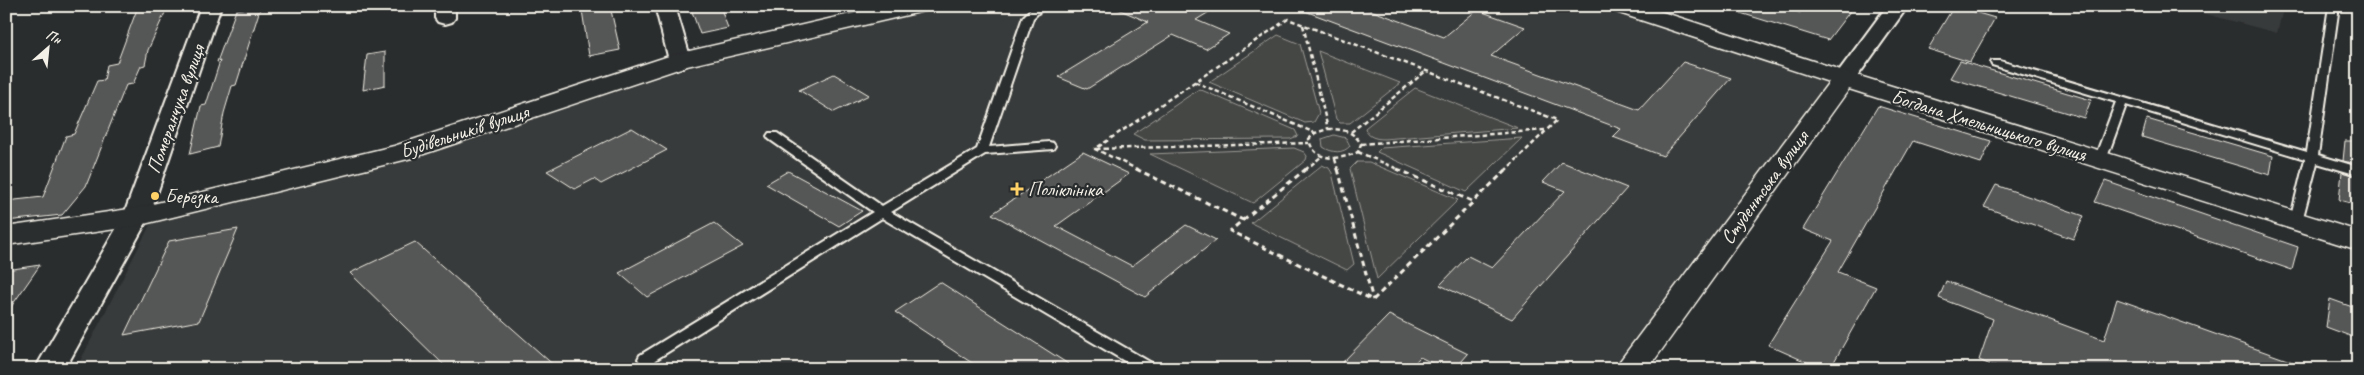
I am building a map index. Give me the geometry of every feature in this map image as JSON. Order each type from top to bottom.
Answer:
[{"type":"street","name":"Померанчука вулиця","points":[[50,369],[136,217],[211,6]]},
{"type":"street","points":[[665,6],[680,60]]},
{"type":"street","name":"Будівельників вулиця","points":[[6,236],[136,217],[404,152],[680,60],[916,6]]},
{"type":"street","name":"Богдана Хмельницького вулиця","points":[[1620,6],[1844,79],[2358,241]]},
{"type":"street","name":"Студентська вулиця","points":[[1630,369],[1898,6]]},
{"type":"lane","points":[[982,151],[1028,17],[1040,6]]},
{"type":"lane","points":[[2296,221],[2312,157],[2334,6]]},
{"type":"lane","points":[[1996,63],[2358,171]]},
{"type":"lane","points":[[2100,160],[2122,100]]},
{"type":"lane","points":[[773,136],[882,212],[1150,369]]},
{"type":"lane","points":[[656,369],[645,359],[982,151],[1050,146]]},
{"type":"path","points":[[1095,149],[1288,19],[1557,120],[1373,300]]},
{"type":"path","points":[[1303,24],[1328,129]]},
{"type":"path","points":[[1350,132],[1426,71]]},
{"type":"path","points":[[1195,82],[1315,133],[1328,129],[1350,132],[1360,140],[1361,144],[1358,152],[1345,158],[1335,159],[1322,156],[1311,148],[1309,143]]},
{"type":"path","points":[[1361,144],[1546,130]]},
{"type":"path","points":[[1309,143],[1315,133]]},
{"type":"path","points":[[1095,149],[1309,143]]},
{"type":"path","points":[[1095,149],[1243,220]]},
{"type":"path","points":[[1358,152],[1474,202]]},
{"type":"path","points":[[1322,156],[1230,231],[1373,300]]},
{"type":"path","points":[[1335,159],[1373,300]]},
{"type":"shaded area","name":"Поліклініка","points":[[950,6],[1601,6],[1835,80],[1619,369],[76,369],[151,223],[411,155],[557,111],[685,69]]},
{"type":"shaded area","points":[[2176,6],[2284,6],[2277,33]]},
{"type":"shaded area","points":[[1278,35],[1300,44],[1319,113],[1314,122],[1305,123],[1209,82]]},
{"type":"shaded area","points":[[1318,51],[1400,83],[1350,123],[1340,123],[1336,119]]},
{"type":"shaded area","points":[[1415,88],[1518,128],[1384,139],[1375,138],[1368,134],[1365,128]]},
{"type":"shaded area","points":[[1199,89],[1295,130],[1298,136],[1290,139],[1145,140],[1133,134]]},
{"type":"shaded area","points":[[1334,135],[1346,138],[1350,146],[1337,152],[1323,147],[1322,139]]},
{"type":"shaded area","points":[[1522,138],[1466,192],[1377,152],[1381,148]]},
{"type":"shaded area","points":[[1294,148],[1304,152],[1307,156],[1306,160],[1253,203],[1150,154]]},
{"type":"shaded area","points":[[1357,162],[1369,162],[1458,200],[1377,279],[1350,169]]},
{"type":"shaded area","points":[[1322,165],[1329,168],[1332,173],[1354,264],[1347,270],[1251,223]]},
{"type":"building","points":[[168,6],[148,50],[145,65],[141,66],[133,84],[126,85],[86,186],[62,215],[6,221],[6,201],[43,197],[66,136],[74,134],[97,81],[104,80],[107,65],[117,63],[137,9]]},
{"type":"building","points":[[261,6],[236,85],[232,86],[224,113],[218,147],[190,154],[201,106],[206,105],[220,61],[217,62],[236,10]]},
{"type":"building","points":[[610,6],[620,50],[589,56],[582,10]]},
{"type":"building","points":[[690,6],[720,6],[728,28],[700,34]]},
{"type":"building","points":[[1111,6],[1219,6],[1196,20],[1229,34],[1206,49],[1173,35],[1087,89],[1058,77],[1148,22]]},
{"type":"building","points":[[1297,6],[1359,6],[1444,37],[1477,10],[1525,27],[1491,56],[1639,110],[1683,62],[1731,78],[1663,156],[1613,137],[1621,129],[1297,8]]},
{"type":"building","points":[[1735,6],[1779,6],[1800,13],[1805,6],[1854,6],[1828,40],[1734,11]]},
{"type":"building","points":[[1954,6],[1995,18],[1970,62],[1928,49]]},
{"type":"building","points":[[385,52],[385,85],[363,90],[367,55]]},
{"type":"building","points":[[1960,61],[2091,100],[2084,118],[1950,78]]},
{"type":"building","points":[[834,74],[869,95],[834,112],[799,90]]},
{"type":"building","points":[[1878,106],[1991,141],[1981,163],[1913,141],[1838,272],[1876,287],[1830,369],[1822,369],[1768,345],[1833,241],[1803,229]]},
{"type":"building","points":[[2147,119],[2273,156],[2270,175],[2142,137]]},
{"type":"building","points":[[632,128],[667,150],[601,184],[594,179],[575,189],[547,171]]},
{"type":"building","points":[[2345,141],[2358,141],[2358,165],[2343,161]]},
{"type":"building","points":[[1083,152],[1129,174],[1056,226],[1132,266],[1186,225],[1216,240],[1145,297],[992,214]]},
{"type":"building","points":[[1562,162],[1627,188],[1512,319],[1440,285],[1468,256],[1492,268],[1565,191],[1543,182]]},
{"type":"building","points":[[788,171],[862,211],[839,226],[766,184]]},
{"type":"building","points":[[2342,172],[2358,177],[2358,205],[2339,200]]},
{"type":"building","points":[[2105,181],[2298,247],[2292,270],[2095,202]]},
{"type":"building","points":[[1996,185],[2084,216],[2073,239],[1984,207]]},
{"type":"building","points":[[714,223],[743,246],[647,297],[619,273]]},
{"type":"building","points":[[238,229],[199,321],[124,335],[169,241]]},
{"type":"building","points":[[415,242],[558,369],[448,369],[350,273]]},
{"type":"building","points":[[40,265],[6,314],[6,270]]},
{"type":"building","points":[[1946,281],[2104,340],[2117,299],[2304,366],[2303,369],[2000,369],[1979,360],[1993,319],[1939,298]]},
{"type":"building","points":[[940,282],[1076,369],[981,369],[895,312]]},
{"type":"building","points":[[2330,299],[2358,309],[2358,339],[2326,327]]},
{"type":"building","points":[[1389,315],[1468,354],[1455,369],[1444,369],[1420,357],[1409,369],[1336,369]]},
{"type":"place","name":"Поліклініка","points":[[1017,189]]},
{"type":"place","name":"Березка","points":[[155,196]]}]
